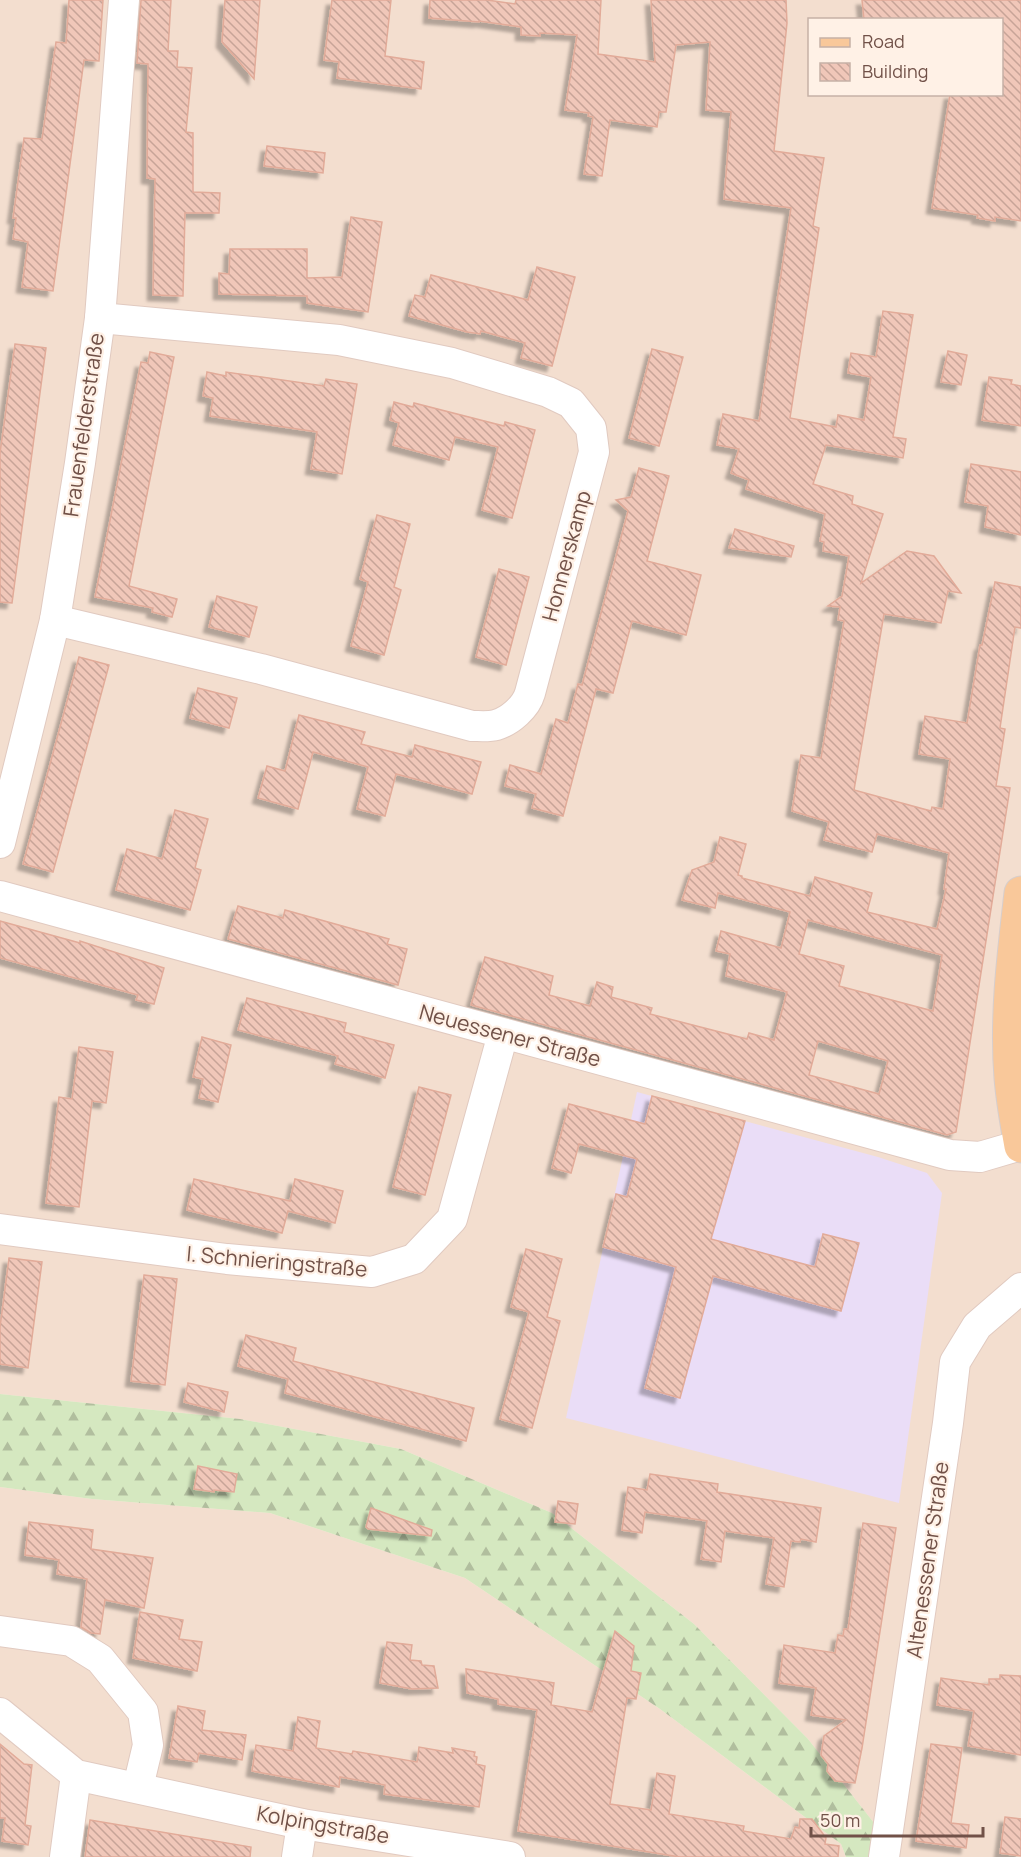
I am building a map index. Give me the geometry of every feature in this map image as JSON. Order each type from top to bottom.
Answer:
[{"type":"main road","points":[[1021,893],[1011,992],[1010,1035],[1011,1075],[1021,1145]]},
{"type":"street","name":"Frauenfelderstraße","points":[[0,843],[55,620],[80,463],[100,318],[124,0]]},
{"type":"street","name":"Honnerskamp","points":[[55,620],[261,669],[472,726],[496,725],[512,717],[528,699],[594,452],[591,428],[571,403],[548,392],[452,363],[339,340],[100,318]]},
{"type":"street","name":"Neuessener Straße","points":[[0,896],[950,1155],[980,1156],[1021,1145]]},
{"type":"street","name":"I. Schnieringstraße","points":[[0,1229],[227,1259],[372,1272],[414,1259],[452,1219],[503,1034]]},
{"type":"street","name":"Altenessener Straße","points":[[893,1856],[955,1362],[977,1326],[1021,1288]]},
{"type":"street","points":[[0,1630],[71,1641],[100,1659],[143,1712],[148,1745],[138,1787]]},
{"type":"street","name":"Kolpingstraße","points":[[0,1713],[76,1775],[302,1824],[510,1857]]},
{"type":"street","points":[[65,1857],[76,1775]]},
{"type":"street","points":[[297,1857],[302,1824]]},
{"type":"shaded area","points":[[0,0],[1021,0],[1021,1857],[870,1857],[878,1828],[808,1739],[694,1624],[552,1513],[401,1449],[240,1419],[0,1394]]},
{"type":"shaded area","points":[[637,1092],[878,1157],[927,1173],[942,1193],[899,1503],[566,1418]]},
{"type":"shaded area","points":[[0,1487],[92,1499],[270,1513],[465,1578],[660,1709],[841,1844],[846,1857],[0,1857]]},
{"type":"green space","points":[[0,1394],[240,1419],[401,1449],[552,1513],[694,1624],[808,1739],[878,1828],[870,1857],[846,1857],[841,1844],[660,1709],[465,1578],[270,1513],[92,1499],[0,1487]]},
{"type":"building","points":[[69,0],[103,0],[99,61],[84,60],[53,291],[22,287],[28,242],[13,239],[16,218],[13,218],[24,138],[42,139],[56,42],[66,43]]},
{"type":"building","points":[[141,0],[171,0],[168,51],[178,51],[177,67],[192,68],[186,132],[193,133],[193,192],[220,193],[219,213],[185,213],[183,296],[153,295],[155,179],[147,178],[148,64],[137,63]]},
{"type":"building","points":[[225,0],[260,0],[254,79],[222,42]]},
{"type":"building","points":[[332,0],[391,0],[385,56],[424,62],[421,89],[337,78],[339,62],[324,60]]},
{"type":"building","points":[[430,0],[487,0],[515,4],[516,0],[601,0],[598,54],[655,62],[651,0],[786,0],[787,23],[774,151],[824,158],[813,226],[819,228],[790,418],[836,427],[838,415],[864,420],[871,377],[848,373],[851,353],[876,357],[883,311],[913,315],[893,437],[906,439],[903,458],[826,445],[813,484],[853,496],[852,504],[883,514],[861,583],[907,551],[934,556],[961,593],[948,591],[941,623],[884,614],[854,790],[931,811],[932,807],[943,809],[950,759],[919,754],[925,716],[967,723],[980,645],[982,645],[995,582],[1021,587],[1021,628],[1015,627],[1000,728],[1005,729],[996,786],[1010,788],[956,1132],[947,1135],[471,1005],[485,957],[553,976],[549,995],[590,1006],[597,982],[613,987],[611,997],[652,1008],[650,1014],[747,1039],[749,1033],[774,1040],[787,992],[726,976],[730,954],[716,951],[721,931],[781,948],[790,912],[718,893],[715,908],[682,900],[692,870],[714,862],[720,837],[746,844],[738,875],[742,878],[810,896],[815,877],[872,893],[867,912],[937,929],[946,889],[944,889],[949,853],[877,834],[872,852],[824,840],[829,822],[792,811],[801,755],[821,758],[844,621],[838,620],[840,607],[828,606],[842,596],[849,556],[823,551],[824,542],[820,541],[825,514],[746,489],[749,480],[731,473],[739,449],[717,445],[723,414],[759,421],[791,208],[724,199],[731,112],[706,110],[710,42],[676,45],[666,112],[659,112],[657,127],[610,120],[602,176],[584,174],[593,117],[588,116],[589,113],[565,110],[577,35],[540,33],[540,36],[521,35],[521,27],[479,21],[429,18]],"holes":[[[808,920],[942,955],[933,1011],[839,986],[844,966],[799,954]],[[818,1041],[888,1061],[879,1094],[809,1075]]]},
{"type":"building","points":[[862,0],[1021,0],[1021,221],[995,217],[995,221],[977,218],[978,215],[932,208],[950,96],[1003,96],[1003,18],[864,18]]},
{"type":"building","points":[[267,146],[325,153],[323,173],[264,166]]},
{"type":"building","points":[[351,217],[382,222],[368,312],[307,303],[307,296],[219,294],[219,273],[229,274],[230,249],[307,249],[307,278],[342,277]]},
{"type":"building","points":[[537,267],[575,277],[552,366],[521,358],[525,343],[481,331],[480,334],[467,332],[409,316],[415,295],[425,297],[431,275],[528,300]]},
{"type":"building","points":[[15,344],[46,348],[12,603],[0,602],[0,453]]},
{"type":"building","points":[[652,349],[683,357],[659,446],[629,438]]},
{"type":"building","points":[[948,351],[967,355],[961,385],[941,382]]},
{"type":"building","points":[[150,352],[174,357],[129,586],[177,599],[172,617],[152,612],[153,608],[95,597],[141,362],[148,363]]},
{"type":"building","points":[[207,372],[226,376],[226,372],[324,386],[326,379],[357,384],[342,474],[311,469],[317,432],[210,416],[213,398],[203,396]]},
{"type":"building","points":[[989,377],[1012,380],[1011,384],[1021,386],[1021,426],[982,420]]},
{"type":"building","points":[[394,402],[413,407],[414,403],[504,426],[505,422],[535,430],[512,518],[482,510],[498,447],[455,437],[449,460],[393,445],[399,423],[390,420]]},
{"type":"building","points":[[971,464],[1021,472],[1021,535],[985,527],[988,506],[965,502]]},
{"type":"building","points":[[639,468],[669,476],[647,561],[701,575],[686,635],[632,621],[613,693],[596,689],[563,816],[532,808],[536,794],[505,786],[510,765],[541,774],[556,719],[568,723],[578,684],[582,685],[628,511],[616,500],[631,497]]},
{"type":"building","points":[[377,515],[410,524],[394,587],[401,590],[384,655],[351,646],[368,582],[360,579]]},
{"type":"building","points":[[735,529],[794,546],[791,557],[729,548]]},
{"type":"building","points":[[499,569],[529,577],[506,665],[476,657]]},
{"type":"building","points":[[217,596],[257,607],[249,637],[209,627]]},
{"type":"building","points":[[79,657],[109,665],[53,872],[23,864]]},
{"type":"building","points":[[198,688],[237,698],[229,728],[190,718]]},
{"type":"building","points":[[299,715],[365,732],[361,744],[412,757],[415,745],[481,762],[472,794],[396,774],[385,816],[357,809],[368,767],[313,752],[298,809],[258,798],[267,766],[285,771]]},
{"type":"building","points":[[175,810],[208,819],[195,868],[201,870],[190,910],[116,890],[127,849],[162,859]]},
{"type":"building","points":[[238,906],[283,918],[285,910],[389,939],[387,944],[407,949],[398,985],[228,939]]},
{"type":"building","points":[[0,921],[80,943],[80,941],[164,968],[154,1004],[136,1000],[138,995],[0,958]]},
{"type":"building","points":[[247,998],[346,1023],[344,1032],[394,1045],[385,1078],[335,1064],[338,1056],[238,1030]]},
{"type":"building","points":[[202,1037],[231,1045],[218,1102],[199,1098],[203,1079],[193,1077]]},
{"type":"building","points":[[79,1047],[113,1052],[106,1103],[92,1101],[79,1207],[46,1203],[59,1097],[72,1099]]},
{"type":"building","points":[[419,1087],[451,1095],[425,1195],[393,1187]]},
{"type":"building","points":[[652,1096],[745,1121],[711,1239],[815,1267],[823,1234],[859,1243],[841,1311],[713,1276],[680,1398],[645,1388],[676,1267],[603,1247],[616,1194],[627,1197],[637,1159],[579,1144],[571,1173],[552,1168],[569,1104],[645,1124]]},
{"type":"building","points":[[194,1179],[290,1201],[295,1179],[343,1191],[335,1223],[288,1211],[282,1233],[187,1210]]},
{"type":"building","points":[[526,1249],[562,1259],[547,1317],[560,1321],[532,1428],[500,1419],[529,1312],[511,1307]]},
{"type":"building","points":[[9,1258],[42,1262],[28,1368],[0,1364],[0,1327]]},
{"type":"building","points":[[144,1275],[177,1279],[165,1385],[131,1381]]},
{"type":"building","points":[[246,1335],[296,1348],[293,1361],[474,1408],[466,1441],[285,1393],[288,1379],[238,1366]]},
{"type":"building","points":[[188,1383],[228,1392],[224,1412],[184,1402]]},
{"type":"building","points":[[198,1466],[237,1474],[234,1492],[194,1489]]},
{"type":"building","points":[[650,1474],[718,1484],[717,1492],[821,1508],[816,1542],[801,1539],[800,1542],[791,1541],[784,1587],[766,1584],[774,1538],[725,1531],[721,1562],[701,1559],[707,1521],[645,1512],[642,1533],[622,1530],[628,1487],[647,1490]]},
{"type":"building","points":[[558,1501],[578,1504],[575,1524],[555,1522]]},
{"type":"building","points":[[371,1508],[432,1530],[431,1536],[368,1529],[366,1527]]},
{"type":"building","points":[[29,1522],[93,1530],[91,1549],[153,1558],[144,1608],[105,1600],[100,1634],[91,1633],[81,1627],[87,1579],[57,1574],[59,1560],[25,1555]]},
{"type":"building","points":[[863,1523],[896,1528],[855,1783],[835,1781],[827,1771],[828,1764],[821,1755],[824,1736],[846,1720],[811,1715],[816,1688],[779,1683],[784,1645],[835,1653],[838,1635],[843,1636],[844,1629],[848,1629]]},
{"type":"building","points":[[140,1612],[183,1620],[179,1639],[202,1642],[197,1671],[133,1658]]},
{"type":"building","points":[[615,1631],[634,1646],[631,1671],[641,1673],[636,1699],[627,1698],[610,1804],[651,1810],[657,1773],[675,1776],[669,1814],[744,1826],[743,1831],[791,1839],[795,1827],[799,1828],[800,1819],[812,1819],[826,1838],[825,1844],[839,1846],[838,1857],[680,1857],[518,1831],[537,1710],[498,1704],[498,1699],[467,1693],[466,1669],[554,1683],[551,1705],[592,1712]]},
{"type":"building","points":[[387,1642],[412,1645],[410,1660],[421,1661],[422,1665],[434,1666],[438,1688],[412,1689],[380,1683]]},
{"type":"building","points":[[1000,1675],[1021,1676],[1021,1755],[968,1746],[974,1711],[937,1705],[941,1678],[989,1685],[989,1679],[1000,1679]]},
{"type":"building","points":[[178,1706],[205,1711],[202,1730],[246,1735],[242,1760],[199,1753],[197,1762],[169,1758]]},
{"type":"building","points":[[298,1717],[320,1721],[316,1748],[352,1754],[353,1751],[417,1762],[419,1747],[453,1753],[452,1748],[475,1752],[476,1764],[485,1766],[479,1807],[384,1794],[385,1785],[340,1777],[339,1787],[252,1771],[256,1745],[293,1751]]},
{"type":"building","points":[[0,1744],[24,1764],[32,1765],[25,1825],[31,1826],[28,1845],[2,1841],[5,1818],[0,1818]]},
{"type":"building","points":[[931,1744],[962,1748],[951,1823],[969,1825],[966,1848],[916,1841]]},
{"type":"building","points":[[1005,1817],[1021,1819],[1021,1856],[1000,1853]]},
{"type":"building","points":[[90,1820],[251,1847],[250,1857],[85,1857]]}]
